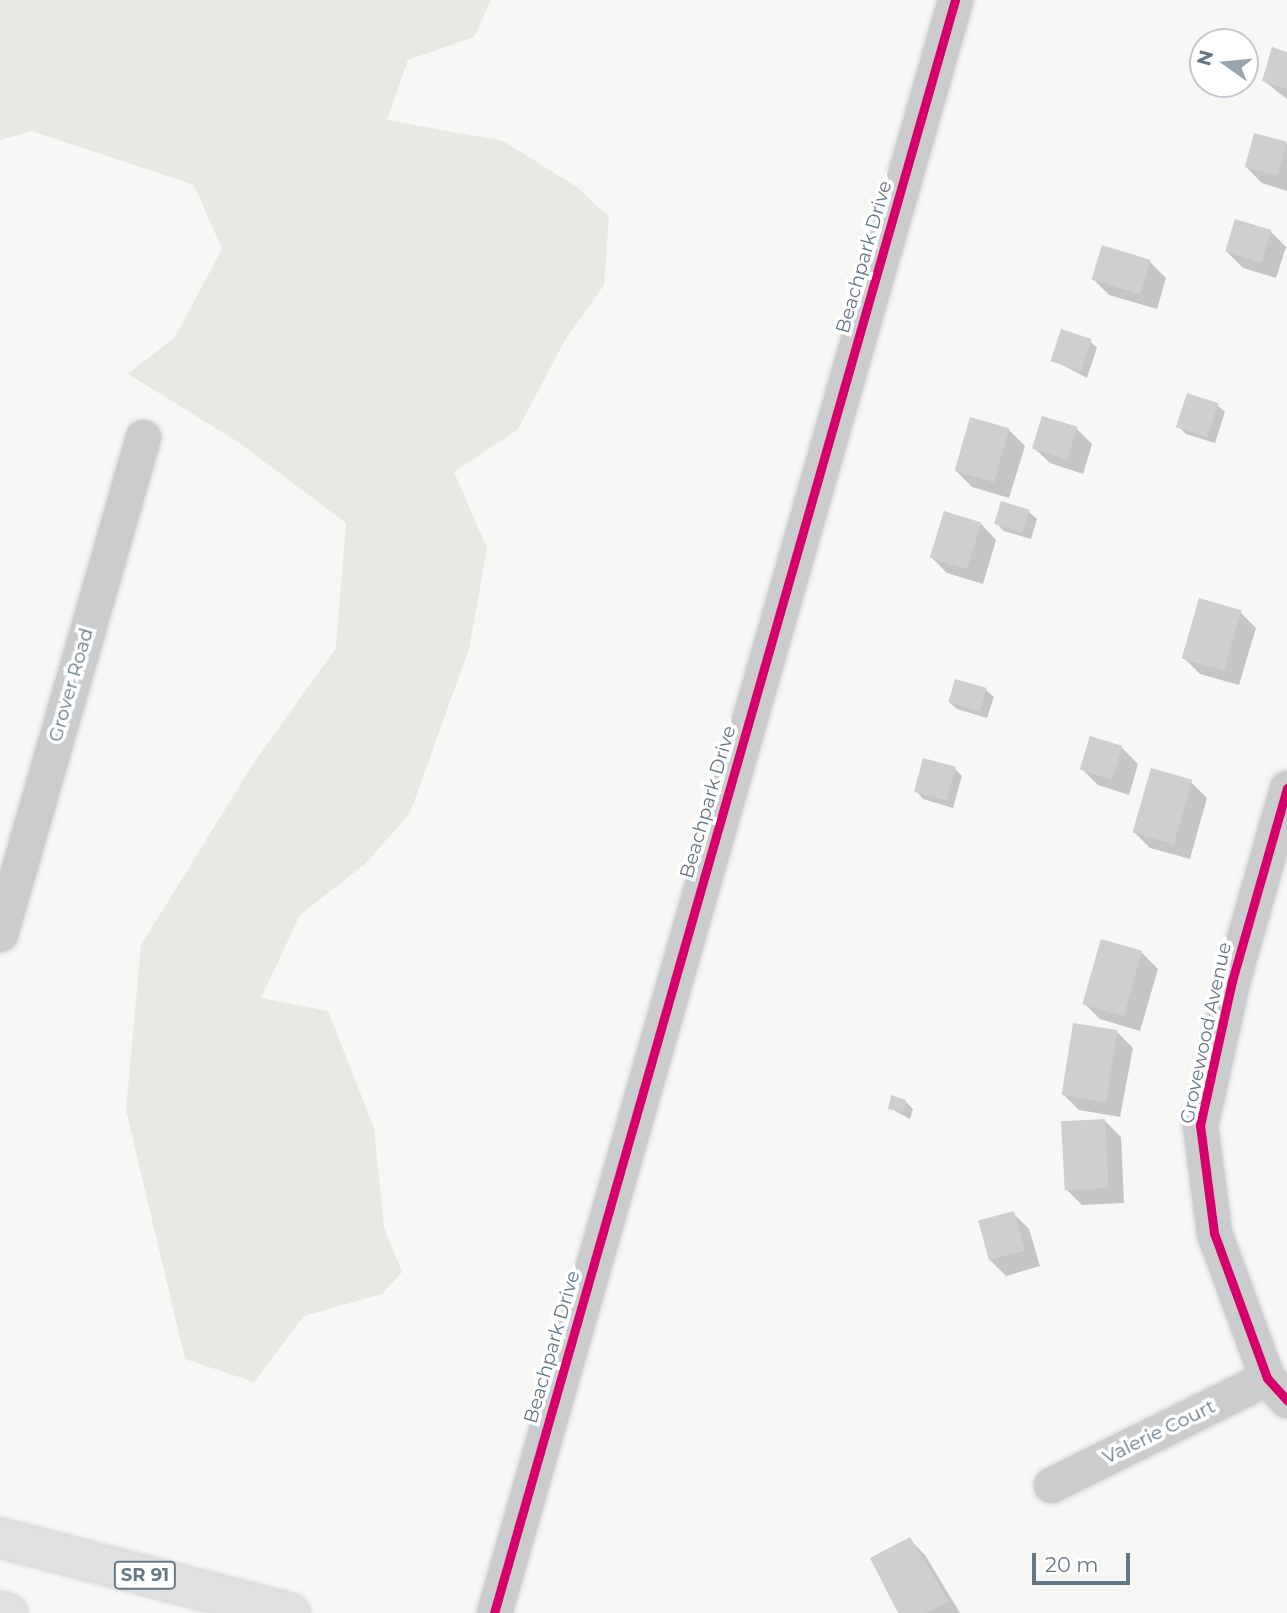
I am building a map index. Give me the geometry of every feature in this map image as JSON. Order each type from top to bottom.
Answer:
[{"type":"main road","name":"SR 91","points":[[0,1538],[290,1613]]},
{"type":"main road","points":[[0,1611],[8,1613]]},
{"type":"street","name":"Beachpark Drive","points":[[494,1613],[955,0]]},
{"type":"street","name":"Grover Road","points":[[0,934],[143,437]]},
{"type":"street","name":"Grovewood Avenue","points":[[1277,1389],[1214,1233],[1200,1125],[1232,981],[1287,788]]},
{"type":"street","name":"Valerie Court","points":[[1051,1485],[1277,1389]]},
{"type":"shaded area","points":[[0,0],[491,0],[474,37],[408,60],[387,120],[503,141],[577,187],[609,217],[604,285],[565,340],[518,429],[454,472],[487,548],[469,649],[410,813],[365,864],[300,915],[261,998],[328,1011],[374,1128],[384,1228],[402,1272],[382,1294],[304,1316],[254,1382],[185,1359],[126,1110],[141,945],[255,761],[336,648],[346,523],[238,442],[128,374],[175,337],[222,249],[194,185],[31,131],[0,140]]},
{"type":"building","points":[[1272,47],[1287,52],[1287,89],[1262,81]]},
{"type":"building","points":[[1254,133],[1287,142],[1278,176],[1245,167]]},
{"type":"building","points":[[1235,219],[1271,230],[1261,263],[1225,252]]},
{"type":"building","points":[[1102,245],[1151,260],[1140,294],[1091,279]]},
{"type":"building","points":[[1061,329],[1091,339],[1081,371],[1050,361]]},
{"type":"building","points":[[1187,393],[1218,403],[1207,437],[1176,427]]},
{"type":"building","points":[[1042,416],[1077,427],[1067,459],[1032,449]]},
{"type":"building","points":[[970,417],[1009,428],[994,482],[955,471]]},
{"type":"building","points":[[1001,501],[1030,510],[1023,533],[994,524]]},
{"type":"building","points":[[944,511],[981,522],[967,569],[930,558]]},
{"type":"building","points":[[1199,598],[1241,610],[1224,671],[1182,659]]},
{"type":"building","points":[[955,679],[987,688],[980,711],[948,702]]},
{"type":"building","points":[[1090,736],[1123,746],[1112,779],[1080,769]]},
{"type":"building","points":[[923,758],[956,767],[947,801],[914,792]]},
{"type":"building","points":[[1151,768],[1192,780],[1174,844],[1133,832]]},
{"type":"building","points":[[1101,939],[1142,951],[1124,1016],[1082,1004]]},
{"type":"building","points":[[1073,1023],[1117,1030],[1106,1102],[1062,1095]]},
{"type":"building","points":[[891,1095],[906,1100],[903,1112],[888,1109]]},
{"type":"building","points":[[1105,1119],[1109,1188],[1065,1190],[1061,1121]]},
{"type":"building","points":[[1014,1211],[1025,1251],[989,1260],[978,1221]]},
{"type":"building","points":[[910,1537],[949,1601],[926,1613],[898,1613],[870,1558]]},
{"type":"cycle path","points":[[494,1613],[955,0]]},
{"type":"cycle path","points":[[1287,788],[1232,981],[1200,1125],[1214,1233],[1267,1378],[1287,1400]]}]
